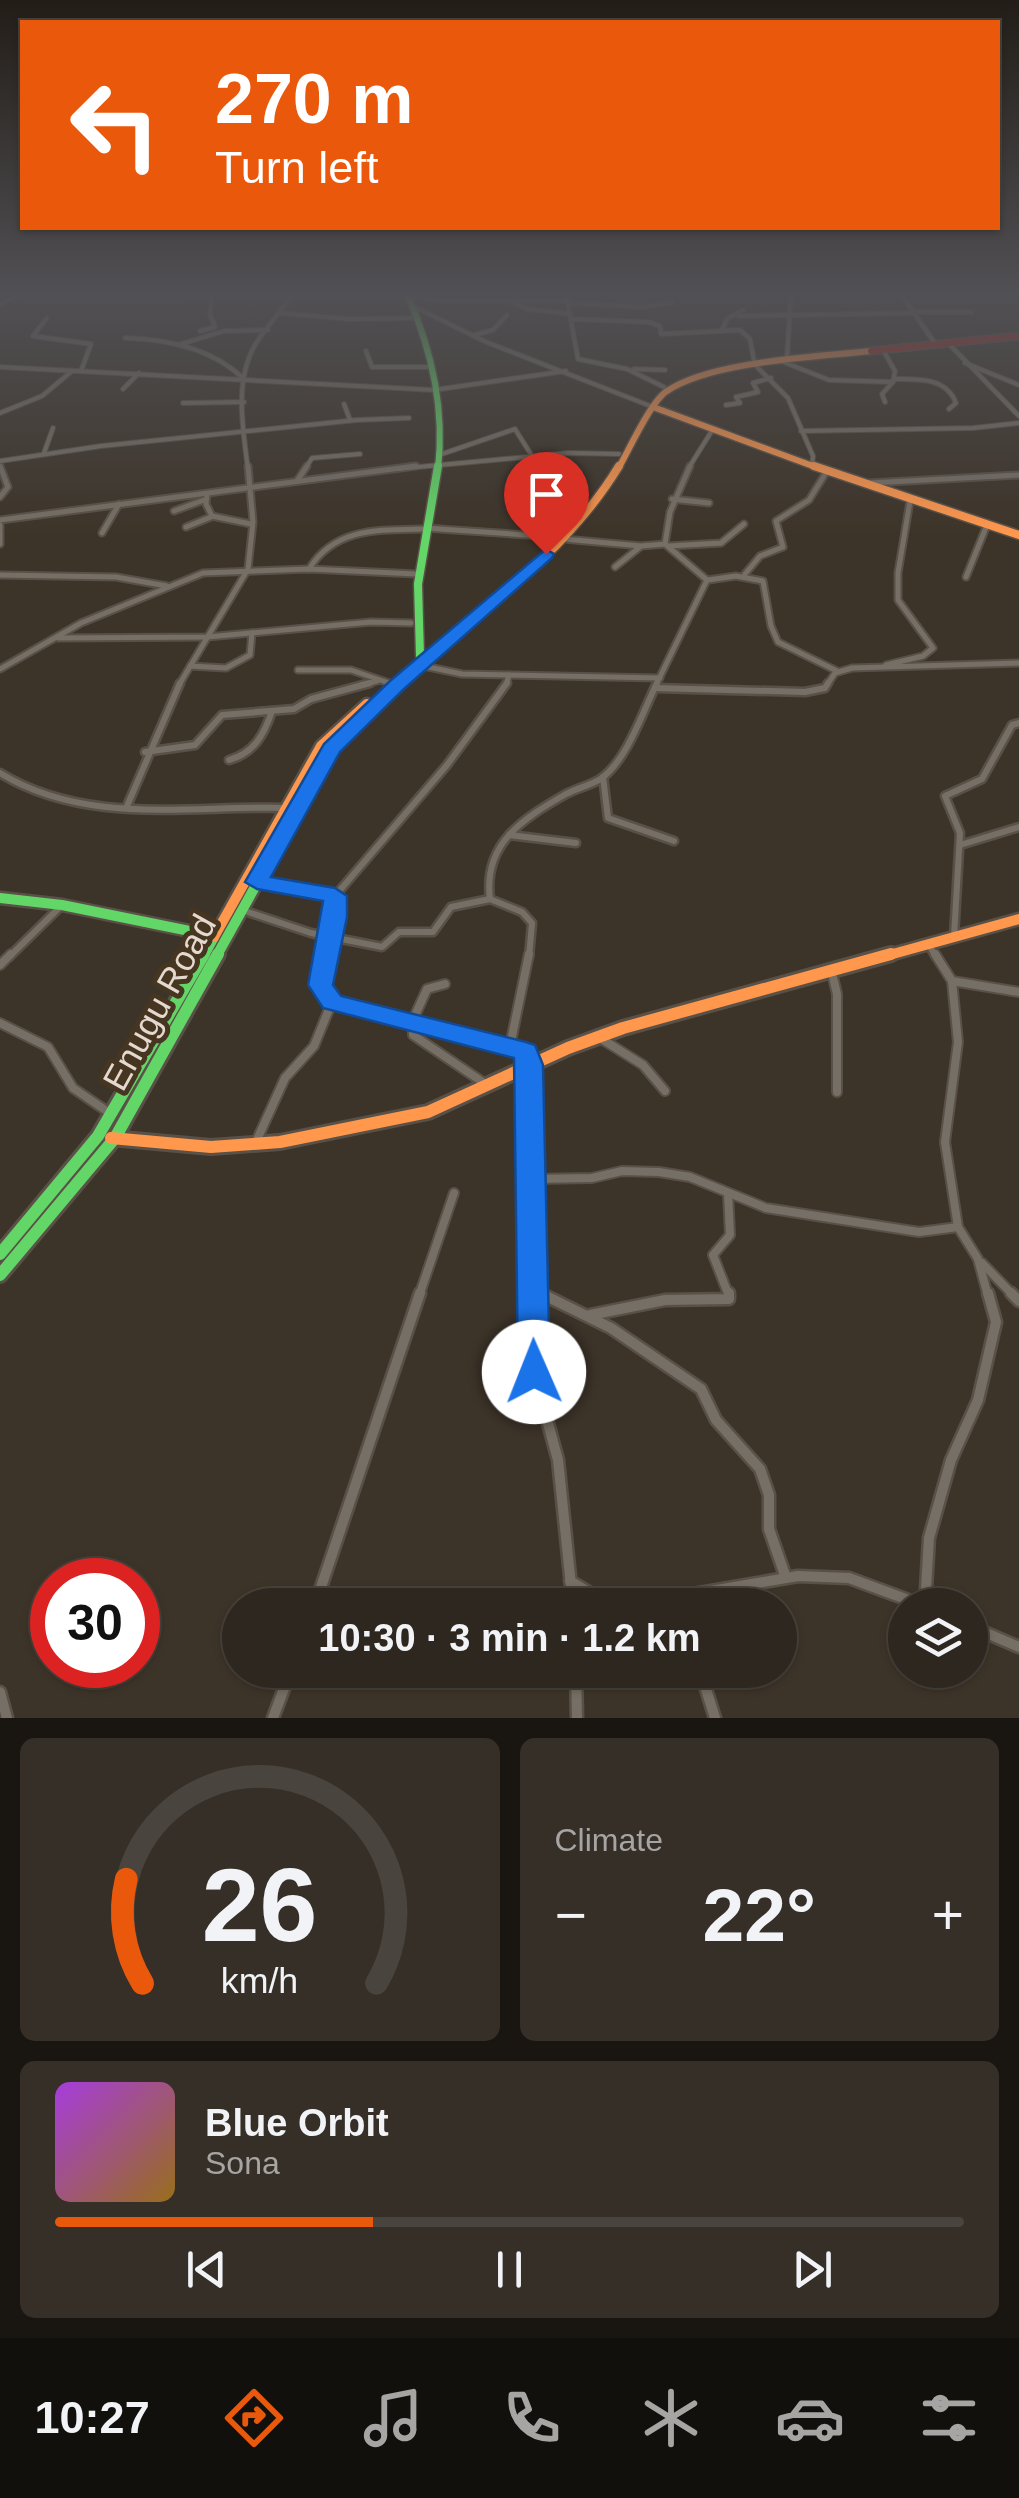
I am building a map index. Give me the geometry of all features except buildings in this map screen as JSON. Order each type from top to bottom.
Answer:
[{"type":"main road","points":[[0,1254],[112,1115],[290,808],[321,746],[383,682],[422,660],[411,623],[439,459],[441,429],[431,374]]},
{"type":"main road","points":[[559,538],[598,490],[664,387],[712,374]]},
{"type":"main road","name":"Enugu Road","points":[[0,1276],[115,1138],[257,882],[290,808],[332,748],[422,660],[559,538],[604,491],[650,406],[673,386],[715,374]]},
{"type":"main road","points":[[650,406],[910,501],[1019,535]]},
{"type":"main road","points":[[0,898],[214,936]]},
{"type":"main road","points":[[98,1136],[210,1148],[255,1144],[428,1112],[599,1037],[1019,919]]},
{"type":"main road","points":[[530,1065],[530,1179]]},
{"type":"street","points":[[0,413],[42,396],[67,374]]},
{"type":"street","points":[[123,389],[139,374]]},
{"type":"street","points":[[160,374],[434,390],[550,374]]},
{"type":"street","points":[[237,374],[244,379]]},
{"type":"street","points":[[127,806],[145,752],[206,637],[248,570],[251,524],[244,434],[245,374]]},
{"type":"street","points":[[571,374],[650,406]]},
{"type":"street","points":[[638,374],[664,387]]},
{"type":"street","points":[[767,374],[788,398],[813,456],[812,465]]},
{"type":"street","points":[[817,374],[829,380],[923,379],[955,394],[956,403],[949,409]]},
{"type":"street","points":[[886,402],[882,394],[894,374]]},
{"type":"street","points":[[976,374],[1019,420]]},
{"type":"street","points":[[994,374],[1019,384]]},
{"type":"street","points":[[726,405],[740,403],[736,397],[758,392],[753,383],[771,378]]},
{"type":"street","points":[[182,403],[244,402]]},
{"type":"street","points":[[344,404],[350,420]]},
{"type":"street","points":[[0,497],[8,487],[0,464],[44,453],[350,420],[409,418]]},
{"type":"street","points":[[801,431],[973,428],[1019,420]]},
{"type":"street","points":[[44,453],[53,428]]},
{"type":"street","points":[[666,545],[672,499],[712,429]]},
{"type":"street","points":[[439,459],[514,430],[532,456]]},
{"type":"street","points":[[296,482],[312,458],[360,454]]},
{"type":"street","points":[[0,544],[0,522],[120,502],[296,482],[439,459],[619,454]]},
{"type":"street","points":[[745,574],[760,556],[783,546],[784,539],[775,524],[810,500],[827,471]]},
{"type":"street","points":[[863,484],[1019,476]]},
{"type":"street","points":[[208,493],[205,503],[212,518],[251,524]]},
{"type":"street","points":[[672,499],[709,502]]},
{"type":"street","points":[[895,666],[933,648],[924,630],[903,611],[896,587],[910,526],[910,501]]},
{"type":"street","points":[[102,534],[120,502]]},
{"type":"street","points":[[174,510],[205,503]]},
{"type":"street","points":[[186,527],[212,518]]},
{"type":"street","points":[[309,569],[320,551],[358,530],[425,528],[641,546],[723,544],[738,536],[744,524]]},
{"type":"street","points":[[966,578],[987,525]]},
{"type":"street","points":[[666,545],[707,580],[745,574],[757,577],[765,585],[772,632],[778,642],[838,672],[895,666],[1019,664]]},
{"type":"street","points":[[615,567],[641,546]]},
{"type":"street","points":[[0,669],[56,638],[166,586],[203,573],[309,569],[417,574]]},
{"type":"street","points":[[0,574],[116,577],[166,586]]},
{"type":"street","points":[[490,898],[487,876],[499,842],[566,795],[603,777],[621,752],[707,580]]},
{"type":"street","points":[[56,638],[206,637],[372,622],[411,623]]},
{"type":"street","points":[[190,666],[235,666],[250,655],[252,633]]},
{"type":"street","points":[[422,660],[462,674],[660,678]]},
{"type":"street","points":[[908,660],[914,668]]},
{"type":"street","points":[[298,670],[352,670],[383,682]]},
{"type":"street","points":[[656,688],[805,692],[825,688],[838,672]]},
{"type":"street","points":[[509,675],[504,691],[447,765],[335,896],[320,985],[332,1002],[524,1049],[530,1065]]},
{"type":"street","points":[[145,752],[194,745],[222,715],[294,708],[383,682]]},
{"type":"street","points":[[229,760],[245,757],[251,751],[266,729],[272,711]]},
{"type":"street","points":[[954,938],[953,906],[961,880],[960,831],[945,796],[980,782],[1012,726],[1019,723]]},
{"type":"street","points":[[0,773],[38,794],[62,801],[127,806],[290,808]]},
{"type":"street","points":[[603,777],[608,818],[674,840]]},
{"type":"street","points":[[960,845],[1019,827]]},
{"type":"street","points":[[508,835],[576,843]]},
{"type":"street","points":[[257,882],[335,896]]},
{"type":"street","points":[[242,910],[260,920],[330,941],[384,947],[399,932],[433,932],[451,907],[490,898],[522,912],[534,930],[510,1046]]},
{"type":"street","points":[[0,965],[62,906]]},
{"type":"street","points":[[930,945],[952,981],[958,1042],[945,1142],[958,1227],[978,1259],[1019,1301]]},
{"type":"street","points":[[832,972],[837,994],[837,1092]]},
{"type":"street","points":[[952,981],[1019,992]]},
{"type":"street","points":[[445,984],[427,990],[413,1020],[417,1040],[487,1086]]},
{"type":"street","points":[[255,1144],[284,1078],[314,1046],[332,1002]]},
{"type":"street","points":[[0,1023],[48,1046],[73,1088],[112,1115]]},
{"type":"street","points":[[599,1037],[643,1066],[665,1091]]},
{"type":"street","points":[[571,1588],[558,1460],[534,1372],[530,1179],[592,1178],[622,1171],[660,1172],[690,1176],[766,1208],[918,1232],[958,1227]]},
{"type":"street","points":[[588,1316],[665,1300],[729,1300],[729,1291],[713,1255],[730,1244],[732,1236],[728,1191]]},
{"type":"street","points":[[321,1588],[454,1193]]},
{"type":"street","points":[[925,1588],[929,1538],[951,1460],[978,1400],[996,1322],[978,1259]]},
{"type":"street","points":[[532,1291],[588,1316],[701,1388],[716,1420],[760,1469],[767,1485],[769,1529],[786,1578]]},
{"type":"street","points":[[739,1588],[786,1578],[849,1578],[888,1592]]},
{"type":"street","points":[[570,1581],[579,1588]]},
{"type":"street","points":[[988,1634],[1019,1647]]},
{"type":"street","points":[[273,1718],[284,1688]]},
{"type":"street","points":[[577,1688],[578,1718]]},
{"type":"street","points":[[706,1688],[715,1718]]},
{"type":"street","points":[[0,1692],[7,1718]]},
{"type":"traffic: fast","points":[[427,659],[420,656],[416,608],[440,444],[434,374]]},
{"type":"traffic: fast","points":[[0,1275],[115,1138],[275,851]]},
{"type":"traffic: fast","points":[[0,898],[62,905],[214,936]]},
{"type":"traffic: fast","points":[[0,1254],[98,1136],[214,937]]},
{"type":"traffic: slow","points":[[275,851],[332,749],[397,685],[563,539],[604,491],[664,392],[714,374]]},
{"type":"traffic: slow","points":[[653,407],[910,501],[1019,535]]},
{"type":"traffic: slow","points":[[214,937],[321,746],[367,704]]},
{"type":"traffic: slow","points":[[111,1138],[211,1147],[280,1142],[428,1112],[568,1048],[623,1028],[1019,919]]},
{"type":"traffic: slow","points":[[530,1065],[531,1179]]},
{"type":"route","points":[[534,1372],[530,1065],[526,1052],[332,1002],[320,985],[335,917],[335,896],[257,882],[332,748],[497,594],[546,554]]}]
